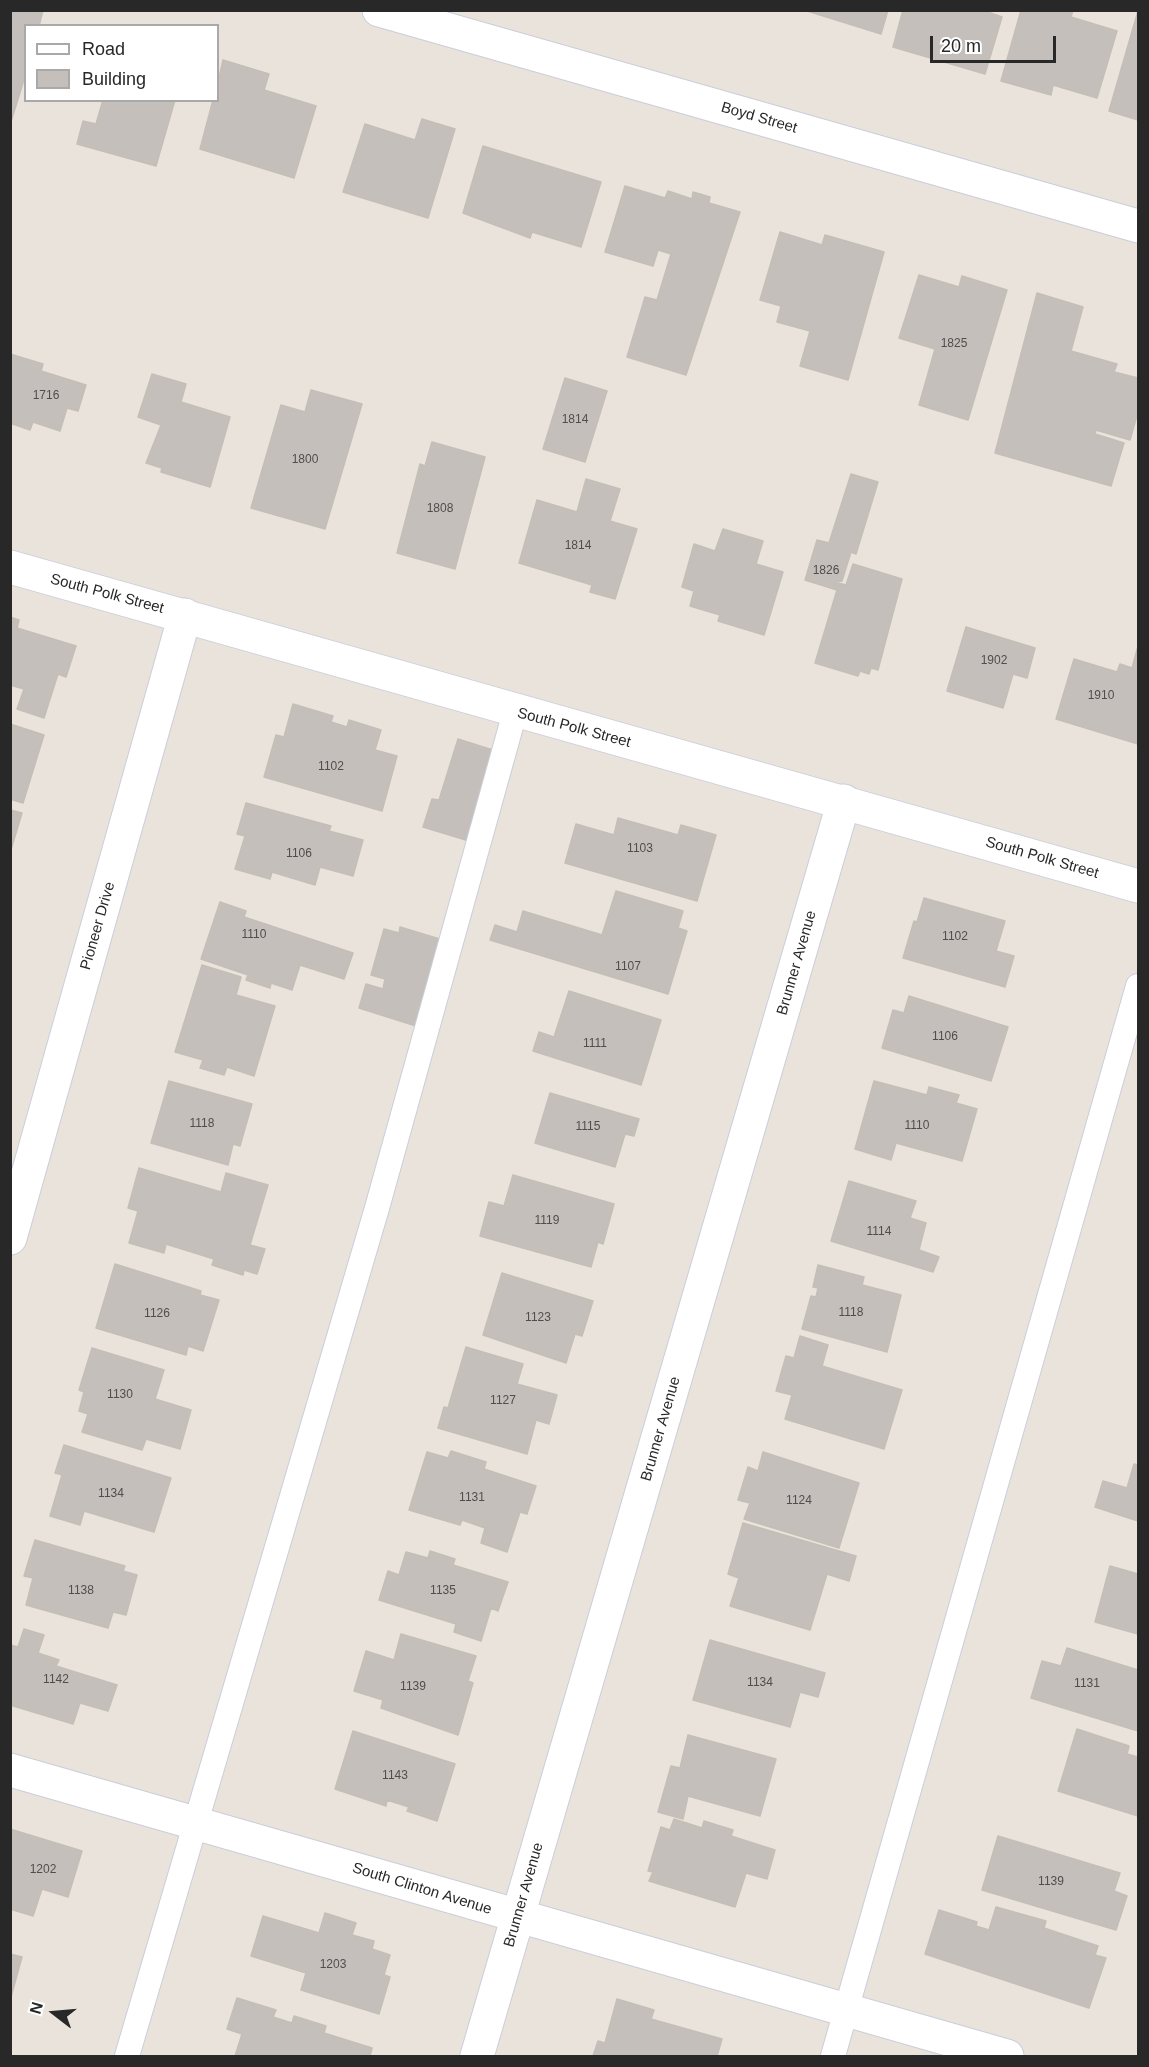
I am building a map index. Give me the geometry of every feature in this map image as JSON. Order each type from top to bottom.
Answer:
[{"type":"street","name":"Boyd Street","points":[[380,10],[1138,226]]},
{"type":"street","name":"South Polk Street","points":[[10,567],[184,615],[515,712],[844,801],[1138,886]]},
{"type":"street","name":"Pioneer Drive","points":[[10,1238],[184,615]]},
{"type":"street","name":"Brunner Avenue","points":[[477,2056],[844,801]]},
{"type":"street","name":"South Clinton Avenue","points":[[10,1770],[196,1821],[518,1918],[1007,2056]]},
{"type":"lane","points":[[127,2056],[377,1208],[515,712]]},
{"type":"lane","points":[[833,2056],[1138,986]]},
{"type":"building","points":[[10,10],[43,10],[40,24],[24,24],[24,80],[10,125]]},
{"type":"building","points":[[804,10],[888,10],[881,34]]},
{"type":"building","points":[[903,10],[982,10],[1002,17],[985,74],[893,47]]},
{"type":"building","points":[[1021,10],[1073,10],[1071,17],[1117,31],[1097,98],[1053,85],[1051,95],[1001,81]]},
{"type":"building","points":[[1138,11],[1138,120],[1109,111]]},
{"type":"building","points":[[223,60],[269,74],[264,90],[316,106],[294,178],[200,149],[212,102],[219,102],[219,78]]},
{"type":"building","points":[[102,102],[174,102],[156,166],[77,144],[83,121],[96,124]]},
{"type":"building","points":[[422,119],[455,129],[428,218],[343,192],[365,124],[415,140]]},
{"type":"building","points":[[483,146],[601,182],[581,247],[532,232],[530,238],[463,213]]},
{"type":"building","points":[[625,186],[665,198],[668,191],[692,199],[693,192],[710,197],[709,203],[740,212],[686,375],[627,357],[645,297],[657,300],[671,254],[658,250],[653,266],[605,252]]},
{"type":"building","points":[[780,232],[822,245],[825,235],[884,252],[848,380],[800,366],[810,331],[777,322],[781,306],[760,300]]},
{"type":"building","points":[[919,275],[959,287],[962,276],[1007,290],[968,420],[919,405],[935,349],[899,338]]},
{"type":"building","points":[[1037,293],[1083,307],[1071,351],[1117,364],[1114,372],[1138,378],[1138,412],[1130,440],[1096,430],[1095,434],[1124,443],[1111,486],[995,453]]},
{"type":"building","points":[[10,354],[43,364],[41,371],[86,385],[78,411],[67,408],[60,431],[33,422],[30,430],[10,423]]},
{"type":"building","points":[[152,374],[186,384],[181,402],[230,417],[210,487],[161,472],[162,468],[146,463],[161,425],[138,417]]},
{"type":"building","points":[[565,378],[607,391],[585,462],[543,449]]},
{"type":"building","points":[[311,390],[362,404],[325,529],[251,508],[281,405],[305,412]]},
{"type":"building","points":[[432,442],[485,457],[455,569],[397,553],[420,464],[425,466]]},
{"type":"building","points":[[851,474],[878,482],[856,554],[851,552],[842,581],[834,582],[846,585],[853,564],[902,579],[878,670],[871,668],[869,674],[860,671],[858,676],[815,663],[837,590],[805,580],[817,540],[829,543]]},
{"type":"building","points":[[586,479],[620,489],[610,521],[637,529],[615,599],[590,592],[592,585],[519,563],[537,500],[577,512]]},
{"type":"building","points":[[723,529],[763,541],[756,564],[783,572],[764,635],[718,621],[720,615],[690,606],[694,591],[682,587],[694,544],[715,551]]},
{"type":"building","points":[[10,617],[19,620],[17,628],[76,646],[66,677],[58,674],[44,718],[17,709],[24,689],[10,685]]},
{"type":"building","points":[[966,627],[1035,648],[1027,678],[1013,674],[1003,708],[947,691]]},
{"type":"building","points":[[1138,646],[1138,744],[1056,719],[1074,659],[1117,672],[1120,664],[1132,668]]},
{"type":"building","points":[[293,704],[333,716],[331,722],[347,727],[349,720],[381,730],[375,750],[397,756],[382,811],[264,777],[276,735],[284,737]]},
{"type":"building","points":[[10,724],[44,735],[23,803],[10,799]]},
{"type":"building","points":[[458,739],[496,751],[469,841],[423,827],[432,799],[439,800]]},
{"type":"building","points":[[246,803],[331,826],[329,831],[363,840],[353,876],[320,867],[315,885],[272,872],[270,879],[235,869],[245,836],[237,834]]},
{"type":"building","points":[[10,810],[22,813],[10,853]]},
{"type":"building","points":[[618,818],[678,835],[681,825],[716,835],[697,901],[565,863],[576,824],[614,835]]},
{"type":"building","points":[[616,891],[683,911],[678,928],[687,931],[668,994],[490,940],[495,925],[517,932],[523,911],[602,935]]},
{"type":"building","points":[[924,898],[1005,921],[996,951],[1014,956],[1005,987],[903,958],[914,921],[917,922]]},
{"type":"building","points":[[220,902],[246,911],[244,917],[353,953],[344,979],[300,965],[292,990],[271,983],[270,988],[246,980],[248,975],[201,959]]},
{"type":"building","points":[[400,927],[443,940],[416,1026],[359,1008],[366,984],[383,989],[385,979],[371,975],[384,929],[399,933]]},
{"type":"building","points":[[202,965],[241,977],[236,995],[275,1006],[254,1076],[227,1067],[224,1075],[200,1068],[203,1060],[175,1052]]},
{"type":"building","points":[[569,991],[661,1020],[641,1085],[533,1051],[539,1032],[554,1037]]},
{"type":"building","points":[[909,996],[1008,1027],[991,1081],[882,1048],[893,1010],[904,1013]]},
{"type":"building","points":[[169,1081],[252,1104],[240,1146],[233,1144],[228,1165],[151,1143]]},
{"type":"building","points":[[874,1081],[927,1095],[929,1087],[959,1095],[956,1103],[977,1109],[962,1161],[896,1143],[891,1160],[855,1149]]},
{"type":"building","points":[[550,1093],[639,1119],[634,1136],[625,1134],[615,1167],[535,1143]]},
{"type":"building","points":[[139,1168],[221,1192],[226,1173],[268,1185],[250,1245],[265,1249],[257,1274],[244,1270],[243,1275],[212,1265],[214,1259],[166,1244],[164,1253],[129,1243],[138,1211],[128,1208]]},
{"type":"building","points":[[513,1175],[614,1204],[603,1244],[598,1242],[591,1267],[480,1236],[489,1202],[504,1206]]},
{"type":"building","points":[[849,1181],[916,1201],[910,1218],[926,1223],[919,1250],[939,1257],[933,1272],[831,1241]]},
{"type":"building","points":[[115,1264],[201,1291],[200,1295],[219,1300],[203,1351],[188,1346],[186,1355],[96,1328]]},
{"type":"building","points":[[818,1265],[864,1277],[862,1285],[901,1295],[887,1352],[802,1329],[811,1296],[816,1297],[818,1288],[813,1287]]},
{"type":"building","points":[[502,1273],[593,1301],[582,1336],[575,1334],[566,1363],[483,1335]]},
{"type":"building","points":[[800,1336],[828,1345],[822,1366],[902,1390],[884,1449],[785,1419],[792,1395],[776,1391],[786,1356],[794,1358]]},
{"type":"building","points":[[466,1347],[523,1364],[517,1384],[557,1395],[549,1424],[536,1420],[527,1454],[438,1428],[444,1407],[448,1408]]},
{"type":"building","points":[[92,1348],[164,1370],[155,1399],[191,1410],[180,1449],[146,1439],[142,1450],[82,1432],[88,1414],[79,1411],[84,1392],[79,1390]]},
{"type":"building","points":[[64,1445],[171,1478],[154,1532],[84,1511],[80,1525],[50,1516],[62,1475],[55,1473]]},
{"type":"building","points":[[451,1451],[486,1462],[484,1469],[536,1486],[527,1514],[520,1512],[507,1552],[481,1543],[485,1528],[462,1520],[460,1525],[409,1510],[427,1452],[448,1458]]},
{"type":"building","points":[[763,1452],[859,1483],[839,1548],[744,1519],[750,1503],[738,1500],[748,1467],[758,1471]]},
{"type":"building","points":[[1134,1464],[1138,1465],[1138,1521],[1095,1507],[1103,1481],[1127,1488]]},
{"type":"building","points":[[743,1523],[856,1556],[849,1581],[827,1574],[810,1630],[730,1606],[739,1578],[728,1574]]},
{"type":"building","points":[[35,1540],[125,1566],[123,1571],[137,1575],[126,1615],[113,1612],[108,1628],[26,1605],[33,1578],[24,1576]]},
{"type":"building","points":[[430,1551],[455,1559],[453,1565],[508,1582],[498,1611],[491,1608],[481,1641],[454,1632],[456,1624],[379,1600],[388,1571],[399,1575],[406,1552],[428,1558]]},
{"type":"building","points":[[1110,1566],[1138,1574],[1138,1634],[1095,1622]]},
{"type":"building","points":[[24,1629],[44,1635],[38,1653],[59,1660],[56,1666],[117,1685],[108,1711],[80,1703],[73,1724],[10,1705],[10,1645],[18,1647]]},
{"type":"building","points":[[401,1634],[476,1656],[468,1681],[473,1683],[458,1735],[381,1708],[383,1700],[354,1691],[366,1651],[394,1660]]},
{"type":"building","points":[[710,1640],[825,1673],[818,1697],[800,1692],[790,1727],[693,1700]]},
{"type":"building","points":[[1067,1648],[1138,1670],[1138,1731],[1031,1698],[1042,1661],[1061,1666]]},
{"type":"building","points":[[1077,1729],[1129,1746],[1127,1754],[1138,1757],[1138,1816],[1058,1791]]},
{"type":"building","points":[[353,1731],[455,1764],[437,1821],[407,1811],[409,1807],[387,1800],[386,1806],[335,1789]]},
{"type":"building","points":[[688,1735],[776,1759],[760,1816],[688,1796],[683,1819],[658,1812],[671,1766],[680,1768]]},
{"type":"building","points":[[674,1819],[702,1828],[704,1821],[733,1830],[731,1836],[775,1850],[767,1879],[746,1873],[735,1907],[649,1881],[653,1872],[648,1871],[661,1827],[670,1830]]},
{"type":"building","points":[[10,1829],[82,1851],[68,1897],[42,1889],[33,1916],[10,1909]]},
{"type":"building","points":[[998,1836],[1120,1873],[1114,1891],[1127,1896],[1116,1930],[982,1890]]},
{"type":"building","points":[[996,1907],[1046,1921],[1044,1928],[1098,1946],[1095,1955],[1106,1958],[1089,2008],[925,1954],[939,1910],[977,1922],[976,1926],[989,1930]]},
{"type":"building","points":[[325,1913],[356,1923],[352,1935],[374,1941],[372,1949],[390,1955],[384,1975],[390,1977],[379,2014],[301,1990],[306,1973],[251,1956],[263,1916],[319,1933]]},
{"type":"building","points":[[10,1954],[22,1957],[11,1997],[10,1997]]},
{"type":"building","points":[[237,1998],[276,2010],[273,2017],[292,2023],[294,2016],[326,2026],[324,2033],[372,2048],[370,2056],[235,2056],[242,2034],[227,2029]]},
{"type":"building","points":[[617,1999],[654,2010],[651,2019],[722,2039],[717,2056],[593,2056],[598,2041],[605,2043]]}]
